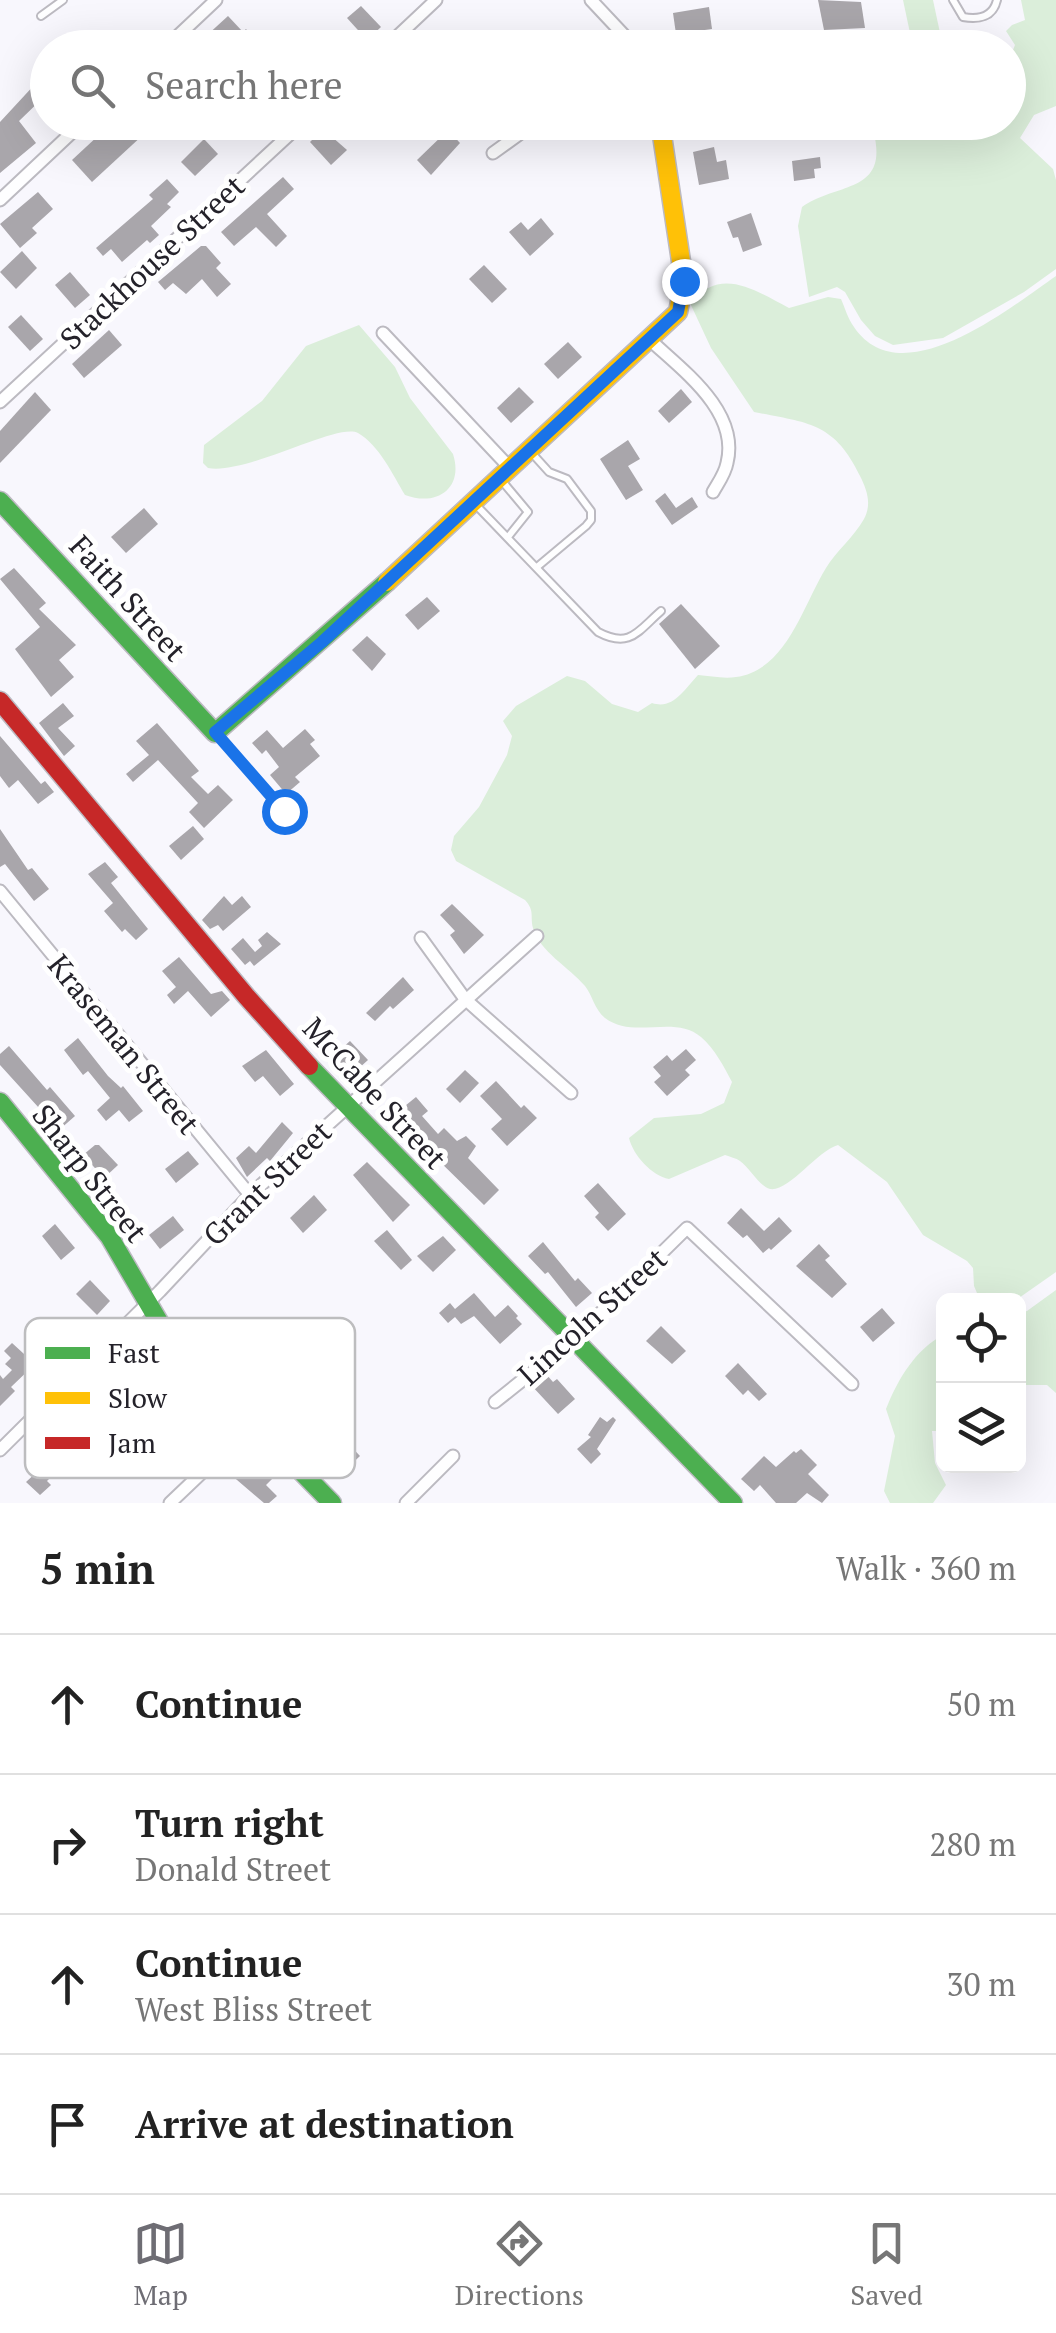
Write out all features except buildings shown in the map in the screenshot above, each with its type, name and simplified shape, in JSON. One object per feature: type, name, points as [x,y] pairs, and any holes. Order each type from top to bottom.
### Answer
[{"type":"street","points":[[184,30],[216,0]]},
{"type":"street","points":[[404,30],[436,0]]},
{"type":"street","points":[[591,0],[615,30]]},
{"type":"street","points":[[0,200],[65,140]]},
{"type":"street","name":"Stackhouse Street","points":[[0,402],[284,140]]},
{"type":"street","points":[[492,153],[510,140]]},
{"type":"street","points":[[215,732],[322,642],[678,312],[684,281],[663,140]]},
{"type":"street","points":[[384,332],[506,474]]},
{"type":"street","points":[[649,339],[705,394],[722,420],[728,440],[728,462],[713,492]]},
{"type":"street","name":"Faith Street","points":[[0,501],[215,732]]},
{"type":"street","name":"McCabe Street","points":[[0,701],[246,996],[346,1107],[733,1503]]},
{"type":"street","name":"Kraseman Street","points":[[0,891],[250,1195]]},
{"type":"street","name":"Grant Street","points":[[133,1318],[250,1195],[537,936]]},
{"type":"street","points":[[421,938],[465,999],[571,1093]]},
{"type":"street","name":"Sharp Street","points":[[0,1102],[109,1236],[157,1318]]},
{"type":"street","name":"Lincoln Street","points":[[495,1402],[574,1339],[687,1228],[852,1384]]},
{"type":"street","name":"Grant Street","points":[[4,1445],[25,1424]]},
{"type":"street","points":[[406,1503],[453,1456]]},
{"type":"street","points":[[170,1503],[196,1478]]},
{"type":"street","name":"Sharp Street","points":[[308,1478],[332,1503]]},
{"type":"lane","points":[[41,16],[63,0]]},
{"type":"lane","points":[[953,0],[963,17],[975,20],[986,16],[998,0]]},
{"type":"lane","points":[[530,451],[549,472],[567,479],[590,511],[591,520],[537,568]]},
{"type":"lane","points":[[506,474],[528,512],[508,537]]},
{"type":"lane","points":[[474,503],[598,632],[628,640],[661,611]]},
{"type":"lane","points":[[215,732],[284,811]]},
{"type":"green space","points":[[903,0],[933,0],[939,30],[909,30]]},
{"type":"green space","points":[[1021,0],[1056,0],[1056,106],[1034,115],[1026,128],[1026,30],[1007,30],[1025,20]]},
{"type":"green space","points":[[875,140],[1022,140],[1053,169],[1056,180],[1056,269],[943,338],[893,345],[875,336],[845,292],[837,287],[809,297],[798,226],[802,207],[869,174],[875,163]]},
{"type":"green space","points":[[1056,276],[1056,1272],[1026,1293],[977,1293],[973,1268],[967,1261],[923,1235],[887,1182],[838,1145],[786,1184],[770,1189],[740,1161],[725,1155],[669,1179],[644,1164],[629,1138],[654,1118],[701,1114],[724,1103],[732,1082],[719,1058],[690,1030],[628,1027],[605,1018],[585,986],[536,936],[525,900],[456,861],[451,850],[454,836],[479,807],[507,755],[512,736],[503,721],[516,706],[567,676],[585,681],[612,704],[638,712],[652,703],[672,701],[698,675],[731,678],[754,672],[792,634],[826,568],[864,519],[868,508],[866,492],[840,445],[818,428],[754,412],[711,348],[690,303],[702,292],[726,284],[750,289],[789,308],[828,297],[841,299],[854,327],[874,346],[899,353],[927,350],[956,339]]},
{"type":"green space","points":[[359,325],[395,367],[410,398],[453,454],[455,476],[445,492],[428,498],[405,495],[373,445],[358,433],[331,435],[225,468],[208,468],[203,463],[204,445],[262,401],[306,346]]},
{"type":"green space","points":[[1056,1290],[1056,1393],[1047,1385],[1026,1385],[1027,1311]]},
{"type":"green space","points":[[936,1339],[936,1431],[932,1431],[936,1473],[940,1473],[946,1485],[933,1503],[890,1503],[884,1491],[895,1436],[886,1409],[908,1366]]},
{"type":"traffic: fast","points":[[0,501],[215,733],[387,582]]},
{"type":"traffic: fast","points":[[309,1066],[733,1503]]},
{"type":"traffic: fast","points":[[0,1102],[109,1236],[157,1318]]},
{"type":"traffic: fast","points":[[308,1478],[332,1503]]},
{"type":"traffic: slow","points":[[387,582],[678,312],[684,281],[663,140]]},
{"type":"traffic: jam","points":[[0,701],[309,1066]]},
{"type":"route","points":[[284,811],[215,732],[322,642],[678,312],[684,281]]}]
